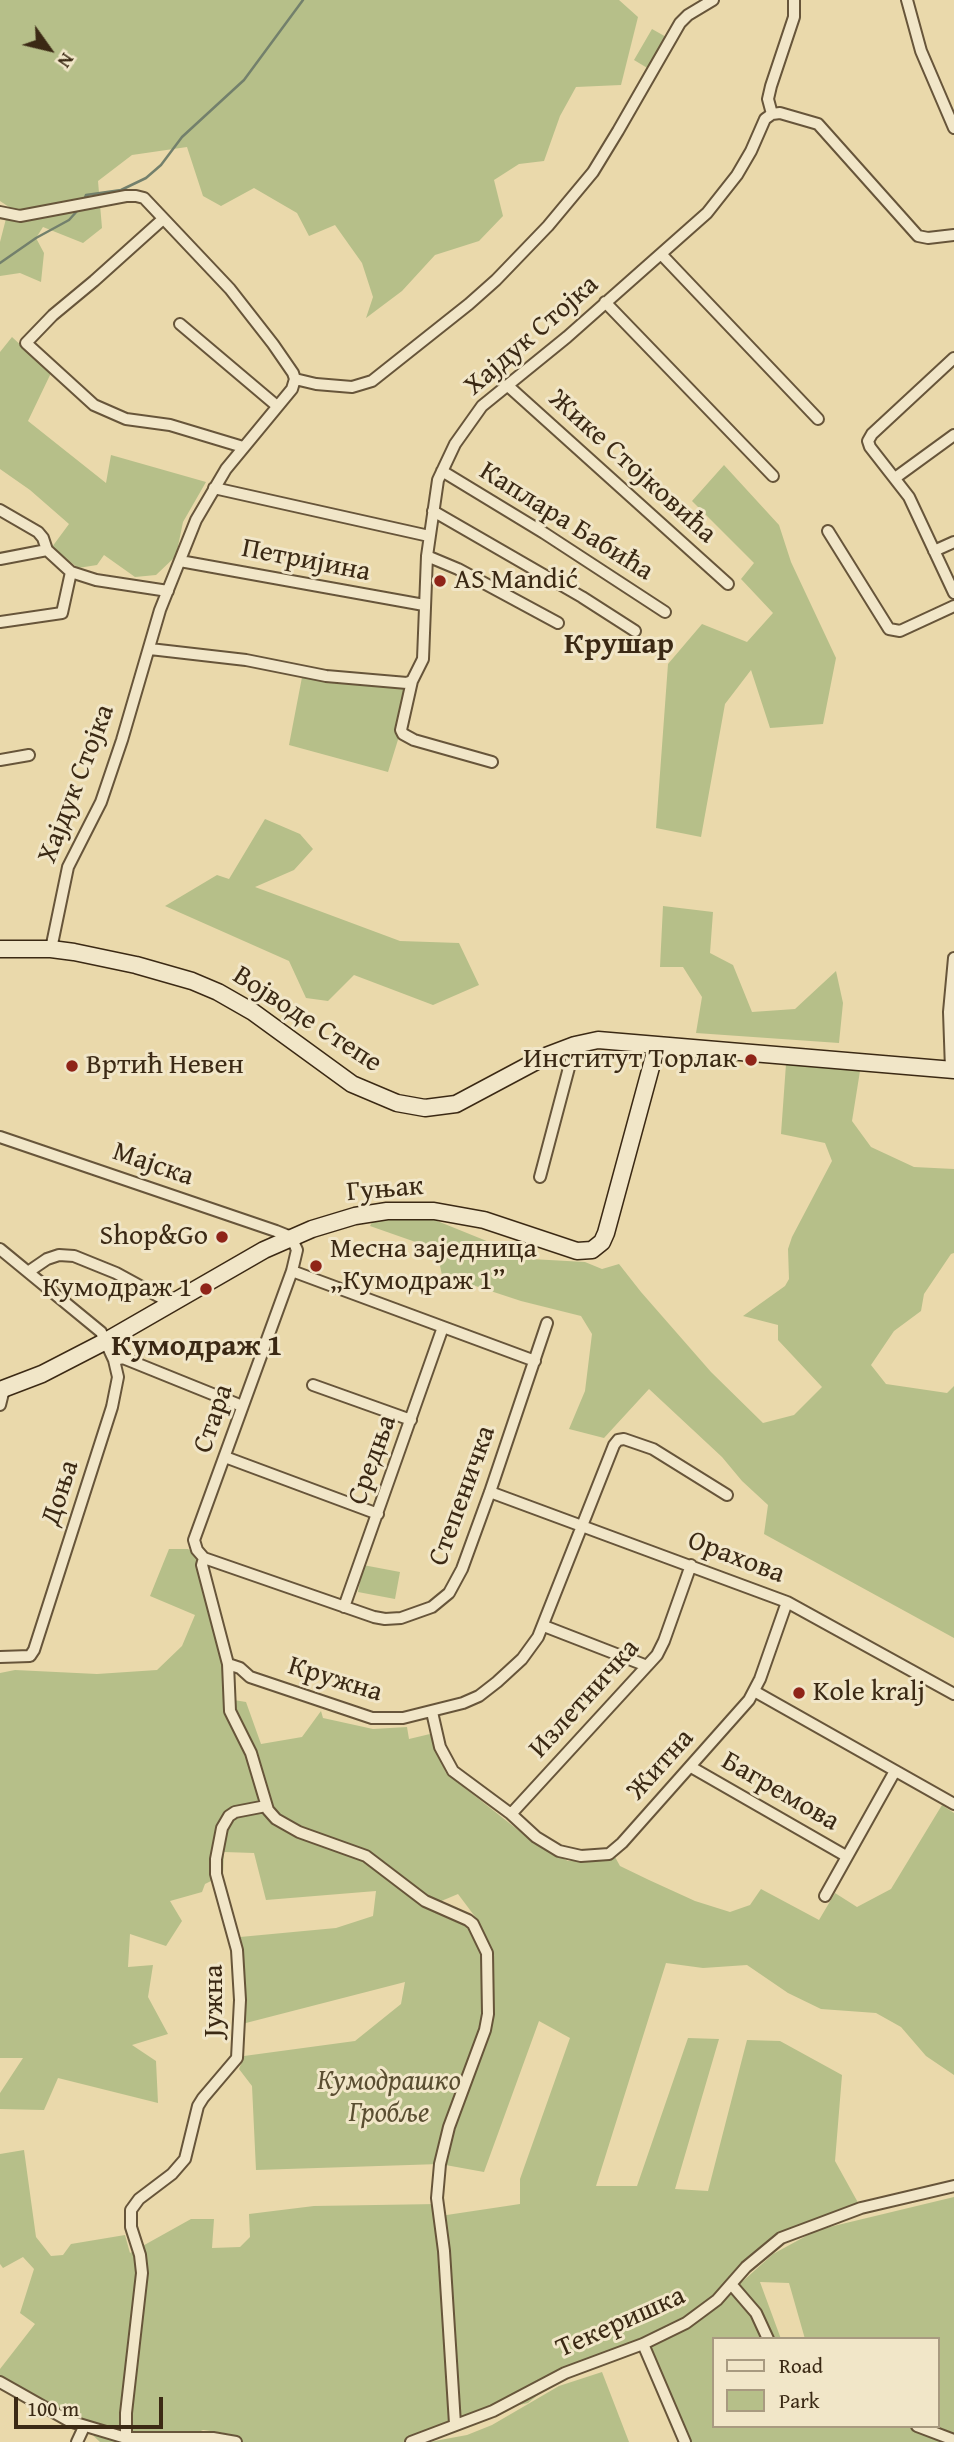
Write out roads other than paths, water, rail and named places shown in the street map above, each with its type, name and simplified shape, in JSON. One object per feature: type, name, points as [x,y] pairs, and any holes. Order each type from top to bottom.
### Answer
[{"type":"street","points":[[0,212],[20,216],[109,199],[140,196],[149,202],[230,289],[289,366],[295,379],[352,387],[372,381],[496,280],[548,226],[593,172],[680,23],[713,0]]},
{"type":"street","name":"Хајдук Стојка","points":[[492,762],[414,740],[401,730],[412,681],[423,659],[429,536],[442,471],[467,425],[491,397],[567,337],[662,254],[721,197],[751,151],[765,119],[772,114],[768,99],[794,18],[794,0]]},
{"type":"street","points":[[907,0],[921,51],[954,128]]},
{"type":"street","points":[[772,114],[780,113],[818,124],[918,236],[928,239],[954,235]]},
{"type":"street","points":[[163,219],[74,300],[53,315],[26,343],[94,405],[126,419],[170,425],[243,447]]},
{"type":"street","points":[[662,254],[818,419]]},
{"type":"street","points":[[605,303],[773,476]]},
{"type":"street","points":[[180,324],[277,406]]},
{"type":"street","points":[[954,358],[869,438],[870,447],[915,508],[954,593]]},
{"type":"street","name":"Хајдук Стојка","points":[[51,949],[64,878],[70,860],[101,802],[167,591],[196,520],[214,488],[243,447],[292,389],[295,379]]},
{"type":"street","name":"Жике Стојковића","points":[[507,384],[728,584]]},
{"type":"street","points":[[895,478],[954,435]]},
{"type":"street","name":"Каплара Бабића","points":[[442,471],[503,507],[665,612]]},
{"type":"street","points":[[214,488],[429,536]]},
{"type":"street","points":[[0,510],[38,532],[47,550],[71,572],[96,580],[167,591]]},
{"type":"street","points":[[433,511],[582,597],[635,631]]},
{"type":"street","points":[[828,531],[889,629],[900,631],[954,606]]},
{"type":"street","points":[[934,551],[954,542]]},
{"type":"street","points":[[0,559],[47,550]]},
{"type":"street","points":[[427,556],[458,569],[558,623]]},
{"type":"street","name":"Петријина","points":[[180,561],[424,605]]},
{"type":"street","points":[[0,622],[62,612],[71,572]]},
{"type":"street","points":[[150,649],[246,660],[326,677],[407,683],[412,681]]},
{"type":"street","points":[[0,760],[29,755]]},
{"type":"street","name":"Војводе Степе","points":[[0,949],[51,949],[136,965],[211,989],[253,1012],[352,1084],[371,1094],[408,1105],[434,1108],[456,1104],[532,1063],[575,1045],[598,1040],[953,1069]]},
{"type":"street","points":[[953,1069],[949,1012],[954,958]]},
{"type":"street","points":[[540,1177],[575,1045]]},
{"type":"street","name":"Гуњак","points":[[1,1395],[106,1341],[264,1250],[291,1237],[355,1216],[387,1211],[434,1211],[484,1220],[577,1251],[593,1250],[602,1242],[606,1233],[657,1045]]},
{"type":"street","name":"Мајска","points":[[0,1137],[291,1237]]},
{"type":"street","name":"Стара","points":[[204,1558],[195,1546],[195,1537],[292,1271],[297,1250],[291,1237]]},
{"type":"street","points":[[0,1250],[98,1330],[106,1341]]},
{"type":"street","points":[[28,1272],[47,1259],[59,1255],[74,1256],[117,1273],[171,1303]]},
{"type":"street","points":[[292,1271],[535,1361]]},
{"type":"street","name":"Степеничка","points":[[204,1558],[374,1617],[393,1619],[423,1612],[442,1600],[454,1586],[462,1569],[547,1322]]},
{"type":"street","name":"Средња","points":[[344,1607],[443,1327]]},
{"type":"street","name":"Доња","points":[[0,1657],[30,1656],[34,1650],[116,1395],[118,1377],[106,1341]]},
{"type":"street","points":[[114,1360],[123,1358],[242,1406]]},
{"type":"street","points":[[313,1385],[411,1420]]},
{"type":"street","name":"Кружна","points":[[228,1664],[240,1668],[250,1677],[372,1718],[401,1719],[470,1700],[489,1689],[522,1660],[544,1626],[614,1444],[621,1439],[653,1450],[727,1495]]},
{"type":"street","points":[[225,1457],[378,1514]]},
{"type":"street","name":"Орахова","points":[[490,1492],[787,1602],[954,1694]]},
{"type":"street","points":[[204,1558],[202,1565],[228,1664],[230,1711],[251,1753],[266,1806],[271,1814],[299,1832],[366,1856],[425,1901],[473,1924],[487,1953],[488,2014],[485,2030],[449,2127],[440,2164],[437,2198],[456,2424]]},
{"type":"street","name":"Излетничка","points":[[512,1814],[657,1655],[691,1566]]},
{"type":"street","name":"Житна","points":[[432,1712],[440,1747],[453,1771],[512,1814],[530,1832],[559,1851],[582,1856],[608,1854],[622,1843],[691,1767],[754,1691],[787,1602]]},
{"type":"street","points":[[544,1626],[647,1666]]},
{"type":"street","points":[[754,1691],[954,1804]]},
{"type":"street","name":"Багремова","points":[[691,1767],[846,1856]]},
{"type":"street","points":[[825,1896],[895,1770]]},
{"type":"street","name":"Јужна","points":[[126,2438],[126,2413],[142,2273],[140,2255],[131,2227],[131,2210],[139,2199],[172,2174],[186,2159],[198,2106],[210,2087],[237,2058],[240,2000],[237,1950],[216,1874],[218,1846],[222,1828],[229,1816],[234,1812],[266,1806]]},
{"type":"street","name":"Текеришка","points":[[411,2442],[493,2411],[565,2373],[643,2344],[685,2323],[704,2311],[761,2253],[781,2238],[861,2208],[954,2186]]},
{"type":"street","points":[[731,2284],[756,2313],[767,2337]]},
{"type":"street","points":[[643,2344],[684,2442]]},
{"type":"street","points":[[0,2382],[69,2421],[126,2438],[213,2438],[236,2442]]},
{"type":"street","points":[[78,2442],[84,2427]]},
{"type":"street","points":[[922,2428],[954,2440]]},
{"type":"waterway","points":[[84,200],[86,195],[121,190],[146,178],[161,165],[182,137],[244,80],[303,0]]},
{"type":"waterway","points":[[0,263],[36,238],[69,220],[78,210]]},
{"type":"place","name":"AS Mandić","points":[[440,581]]},
{"type":"place","name":"Институт Торлак","points":[[751,1060]]},
{"type":"place","name":"Вртић Невен","points":[[72,1066]]},
{"type":"place","name":"Shop&Go","points":[[222,1237]]},
{"type":"place","name":"Месна заједница „Кумодраж 1”","points":[[316,1266]]},
{"type":"place","name":"Кумодраж 1","points":[[206,1289]]},
{"type":"place","name":"Kole kralj","points":[[799,1693]]},
{"type":"district","name":"Крушар","points":[[619,645]]},
{"type":"district","name":"Кумодраж 1","points":[[197,1347]]},
{"type":"park label","name":"Кумодрашко Гробље","points":[[389,2098]]}]
